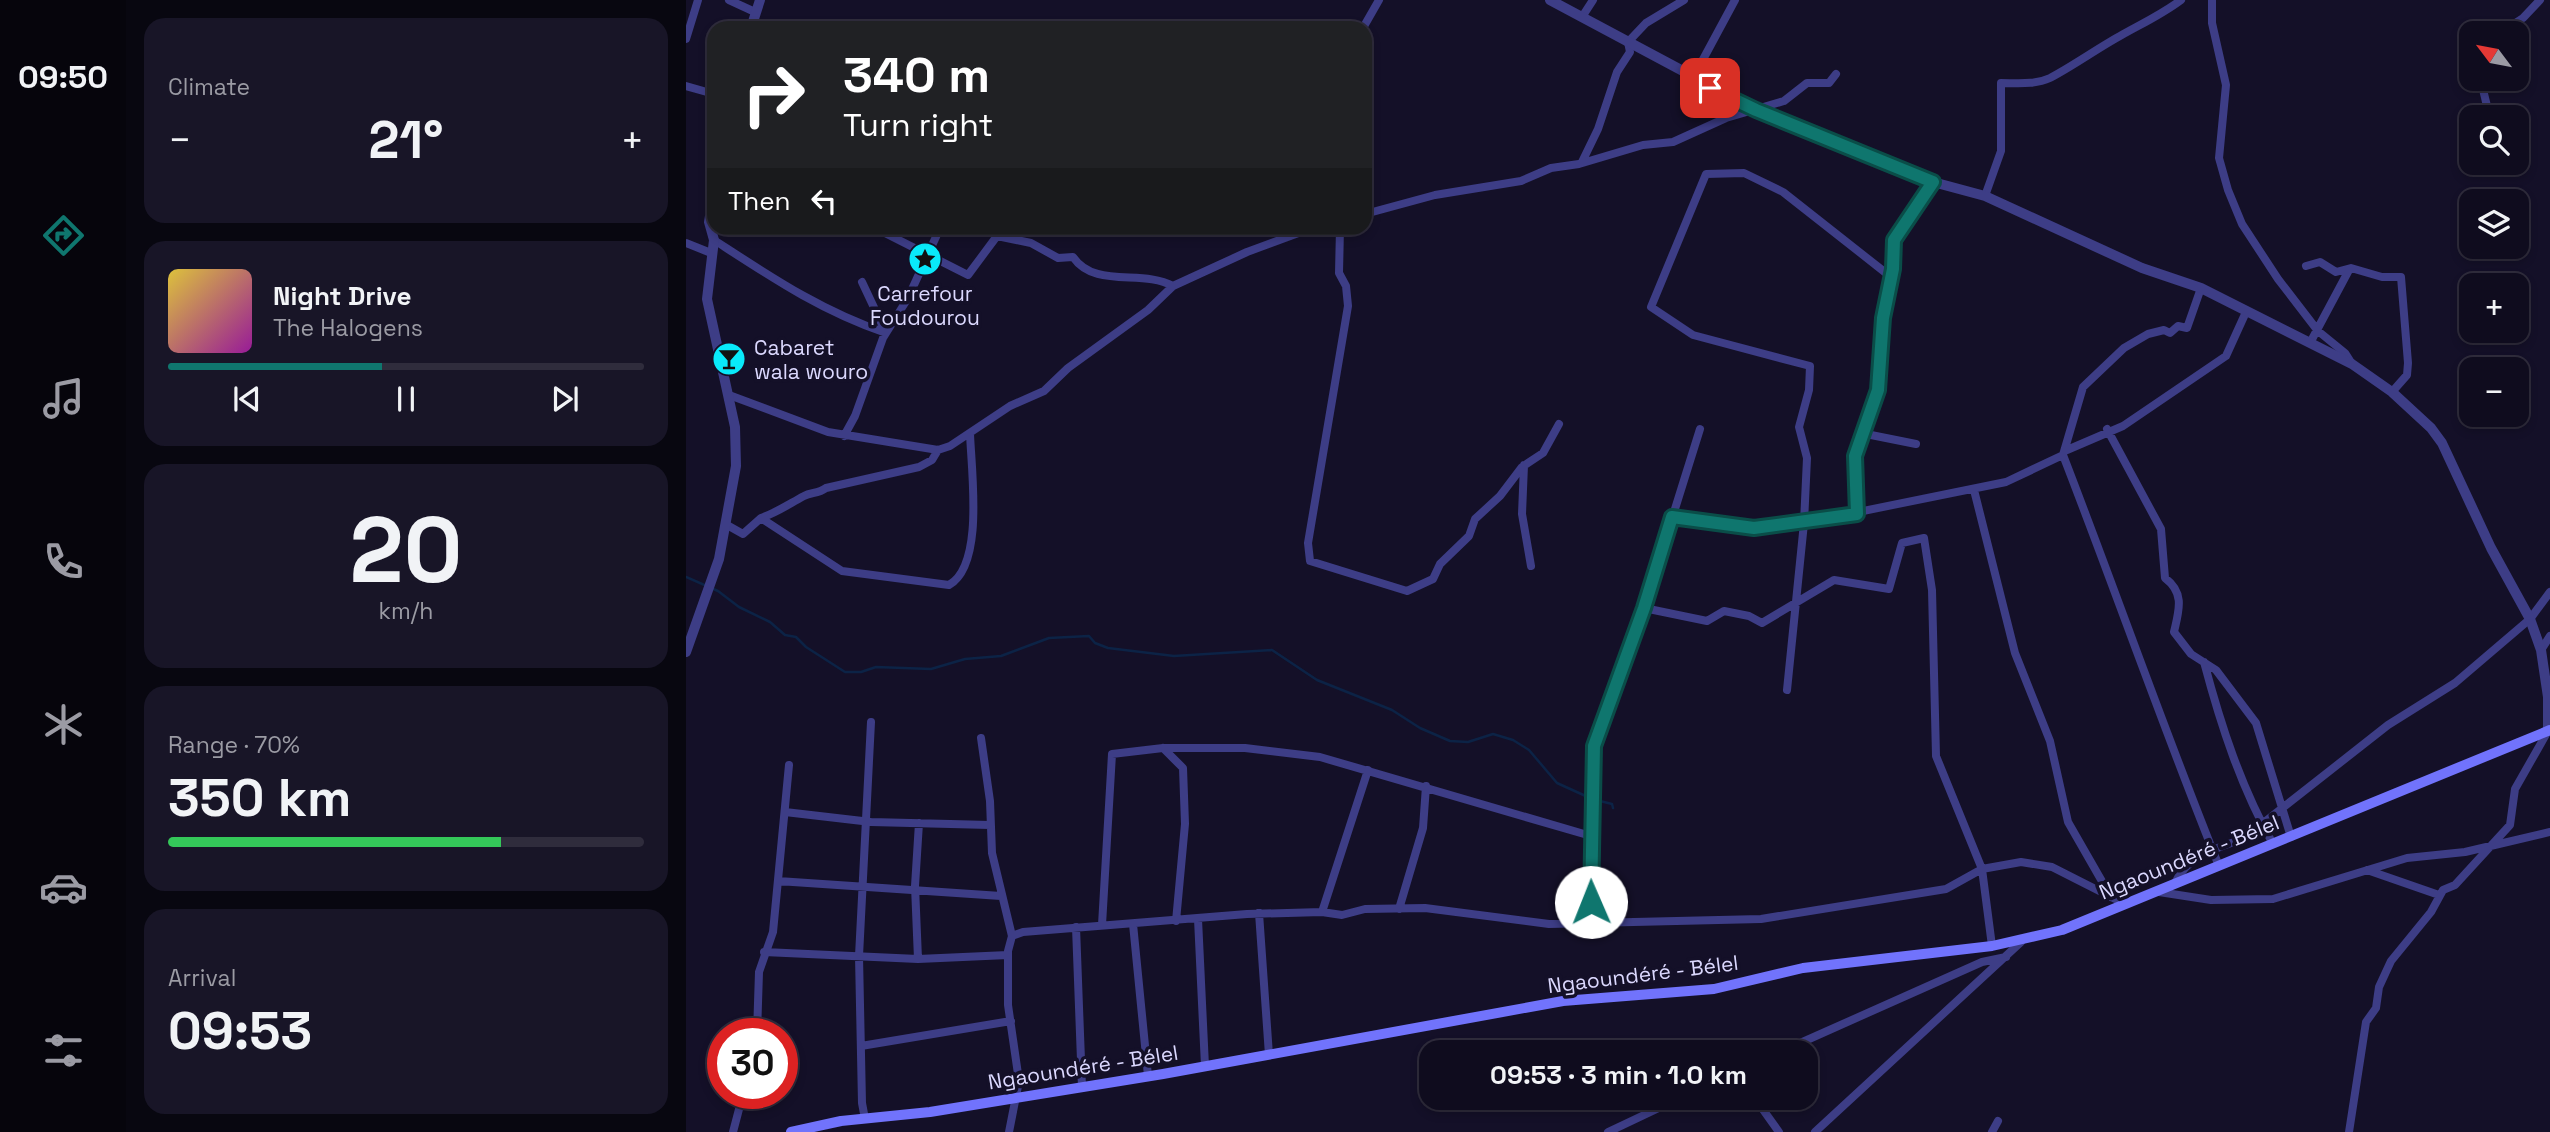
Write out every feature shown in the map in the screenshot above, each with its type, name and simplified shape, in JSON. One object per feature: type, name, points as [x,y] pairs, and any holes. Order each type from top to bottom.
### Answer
[{"type":"main road","name":"Ngaoundéré - Bélel","points":[[792,1132],[1148,1076],[1563,1001],[1714,989],[1803,968],[2021,942],[2062,930],[2123,903],[2159,892],[2175,883],[2549,731]]},
{"type":"street","points":[[686,39],[698,0]]},
{"type":"street","points":[[729,0],[755,12]]},
{"type":"street","points":[[753,21],[760,0]]},
{"type":"street","points":[[1367,21],[1379,0]]},
{"type":"street","points":[[1550,0],[1756,110],[1933,182],[1985,196],[2142,268],[2201,288],[2352,364],[2392,392],[2442,443],[2491,548],[2530,619],[2542,650],[2549,731],[2515,789],[2510,808],[2510,825],[2455,885],[2443,890],[2431,912],[2391,961],[2379,987],[2376,1008],[2366,1022],[2348,1132]]},
{"type":"street","points":[[1582,17],[1594,0]]},
{"type":"street","points":[[1628,43],[1646,23],[1684,0]]},
{"type":"street","points":[[1693,78],[1735,0]]},
{"type":"street","points":[[1985,196],[2001,151],[2001,83],[2032,83],[2050,78],[2066,65],[2093,54],[2116,37],[2163,14],[2181,0]]},
{"type":"street","points":[[2212,0],[2212,23],[2225,85],[2219,158],[2228,190],[2242,224],[2260,254],[2318,331],[2345,353],[2352,364]]},
{"type":"street","points":[[2518,21],[2540,0]]},
{"type":"street","points":[[1579,164],[1587,156],[1617,72],[1630,52],[1628,43]]},
{"type":"street","points":[[1372,212],[1435,195],[1521,181],[1551,168],[1579,164],[1643,145],[1673,142],[1727,118],[1784,102],[1807,83],[1829,83],[1836,74]]},
{"type":"street","points":[[686,86],[707,92]]},
{"type":"street","points":[[1787,690],[1804,523],[1807,458],[1799,427],[1809,390],[1810,366],[1693,335],[1651,307],[1706,174],[1744,173],[1783,192],[1891,277]]},
{"type":"street","points":[[1857,514],[1855,456],[1878,390],[1883,318],[1891,277],[1894,240],[1933,182]]},
{"type":"street","points":[[686,652],[727,525],[736,466],[735,427],[707,299],[712,235]]},
{"type":"street","points":[[890,235],[968,275],[993,239],[1000,236],[1031,243],[1058,258],[1073,257],[1088,272],[1149,278],[1173,286]]},
{"type":"street","points":[[844,436],[886,333],[908,298],[937,235]]},
{"type":"street","points":[[727,525],[743,534],[761,517],[786,509],[807,494],[818,494],[825,488],[919,467],[933,460],[938,450],[970,433],[1010,406],[1044,391],[1068,368],[1148,310],[1173,286],[1247,252],[1293,235]]},
{"type":"street","points":[[1340,235],[1339,273],[1346,286],[1348,306],[1308,543],[1310,561],[1407,591],[1417,589],[1433,579],[1440,564],[1469,536],[1475,519],[1500,496],[1524,465],[1543,453],[1559,424]]},
{"type":"street","points":[[713,240],[804,298],[846,320],[886,333]]},
{"type":"street","points":[[686,243],[711,253]]},
{"type":"street","points":[[2306,265],[2320,262],[2336,272],[2349,270],[2402,277],[2408,363],[2407,374],[2392,392]]},
{"type":"street","points":[[2310,343],[2349,270]]},
{"type":"street","points":[[862,282],[886,333]]},
{"type":"street","points":[[2201,288],[2187,328],[2178,326],[2170,333],[2164,330],[2148,334],[2116,354],[2083,387],[2065,452],[2182,775],[2219,866]]},
{"type":"street","points":[[1672,517],[1754,528],[1804,523],[2006,482],[2108,430],[2123,426],[2226,356],[2246,312]]},
{"type":"street","points":[[729,395],[844,436],[888,439],[938,450]]},
{"type":"street","points":[[1591,923],[1594,746],[1644,608],[1700,429]]},
{"type":"street","points":[[2108,430],[2161,529],[2165,578],[2174,585],[2181,602],[2174,632],[2191,654],[2216,670],[2256,723],[2291,837]]},
{"type":"street","points":[[761,517],[842,571],[950,586],[960,577],[972,547],[970,433]]},
{"type":"street","points":[[1861,433],[1916,444]]},
{"type":"street","points":[[1524,465],[1522,514],[1531,566]]},
{"type":"street","points":[[1974,490],[2015,653],[2050,741],[2068,822],[2111,897]]},
{"type":"street","points":[[1644,608],[1707,621],[1724,611],[1749,616],[1762,623],[1834,580],[1889,589],[1902,543],[1924,538],[1931,590],[1936,756],[1982,869],[1992,946]]},
{"type":"street","points":[[2175,883],[2182,868],[2213,850],[2243,839],[2388,725],[2455,682],[2530,619],[2550,592]]},
{"type":"street","points":[[2542,650],[2550,636]]},
{"type":"street","points":[[2204,662],[2221,725],[2273,844]]},
{"type":"street","points":[[865,1119],[859,955],[871,722]]},
{"type":"street","points":[[981,738],[992,853],[1012,936],[1008,956],[1011,1021],[1019,1081],[1009,1132]]},
{"type":"street","points":[[1102,925],[1112,754],[1163,748],[1245,748],[1320,757],[1591,836]]},
{"type":"street","points":[[1163,748],[1183,768],[1185,824],[1176,921]]},
{"type":"street","points":[[758,1018],[759,972],[773,932],[789,765]]},
{"type":"street","points":[[1322,912],[1368,770]]},
{"type":"street","points":[[1399,909],[1423,828],[1426,786]]},
{"type":"street","points":[[785,812],[866,821],[990,825]]},
{"type":"street","points":[[918,959],[915,890],[919,823]]},
{"type":"street","points":[[2159,892],[2211,900],[2273,899],[2407,858],[2465,852],[2550,832]]},
{"type":"street","points":[[1012,936],[1024,932],[1076,927],[1259,913],[1322,912],[1342,915],[1365,909],[1490,914],[1549,924],[1761,919],[1844,908],[1946,889],[1982,869],[2021,862],[2052,867],[2123,903]]},
{"type":"street","points":[[2367,870],[2439,895]]},
{"type":"street","points":[[778,881],[1001,896]]},
{"type":"street","points":[[1259,913],[1269,1055]]},
{"type":"street","points":[[1198,919],[1205,1066]]},
{"type":"street","points":[[1133,924],[1148,1076]]},
{"type":"street","points":[[1076,927],[1082,1087]]},
{"type":"street","points":[[1815,1132],[2021,942]]},
{"type":"street","points":[[764,952],[918,959],[1008,956]]},
{"type":"street","points":[[1807,1040],[1982,962],[2007,956]]},
{"type":"street","points":[[861,1046],[1011,1021]]},
{"type":"street","points":[[733,1132],[739,1109]]},
{"type":"street","points":[[1608,1132],[1655,1110]]},
{"type":"street","points":[[1763,1110],[1779,1132]]},
{"type":"street","points":[[1992,1132],[1998,1121]]},
{"type":"waterway","points":[[686,577],[718,591],[739,607],[770,622],[785,635],[796,637],[806,647],[845,672],[861,672],[876,667],[931,669],[965,659],[1001,656],[1049,638],[1089,636],[1095,643],[1108,648],[1174,656],[1272,650],[1317,680],[1392,710],[1420,728],[1450,741],[1468,742],[1493,734],[1513,740],[1529,750],[1557,783],[1590,798]]},
{"type":"waterway","points":[[1596,800],[1612,804],[1613,808]]},
{"type":"place","name":"Carrefour Foudourou","points":[[925,259]]},
{"type":"place","name":"Cabaret wala wouro","points":[[729,359]]},
{"type":"route","points":[[1591,902],[1594,746],[1644,608],[1672,517],[1754,528],[1857,514],[1855,456],[1878,390],[1883,318],[1893,269],[1894,240],[1933,182],[1756,110],[1710,88]]}]
